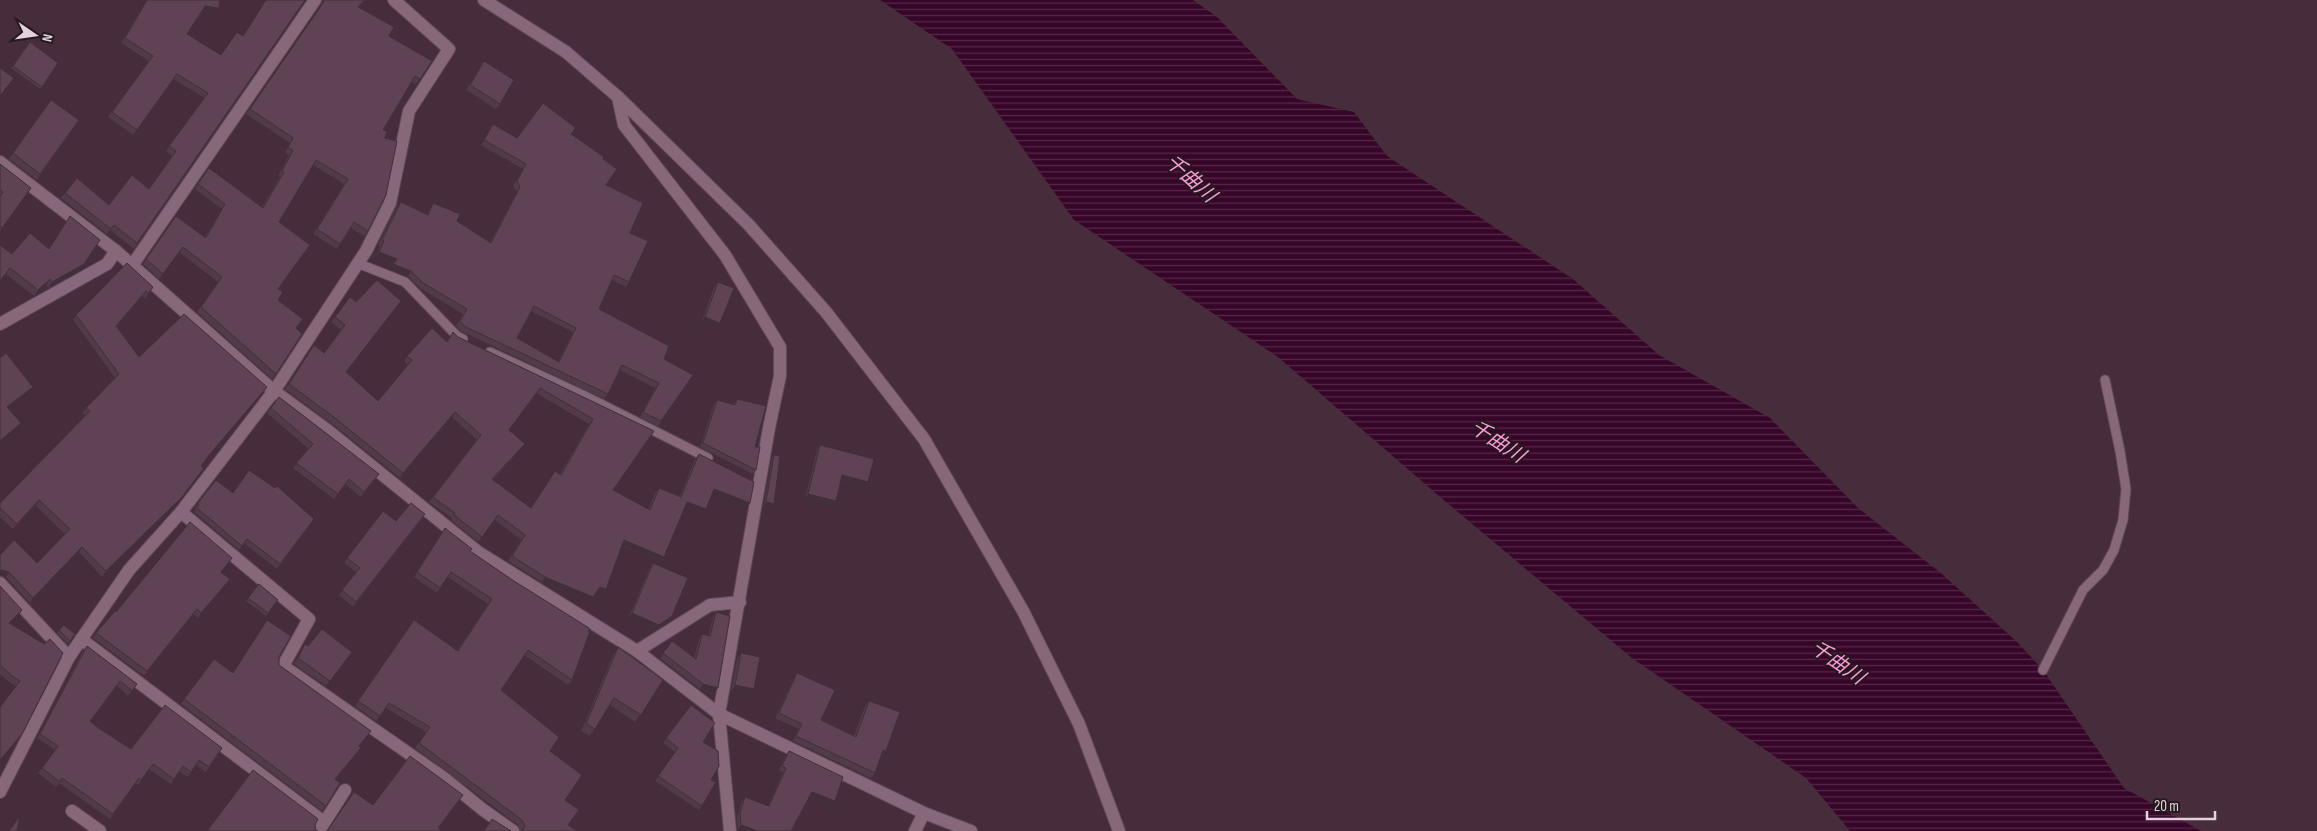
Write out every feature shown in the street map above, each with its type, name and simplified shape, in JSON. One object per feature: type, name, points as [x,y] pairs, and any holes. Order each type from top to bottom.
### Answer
[{"type":"street","points":[[132,264],[315,0]]},
{"type":"street","points":[[0,792],[69,656],[129,570],[181,512],[274,391],[357,263],[390,203],[409,111],[449,49],[394,0]]},
{"type":"street","points":[[484,0],[566,52],[618,96],[750,225],[826,312],[924,439],[1023,611],[1079,724],[1119,831]]},
{"type":"street","points":[[618,96],[624,125],[725,255],[780,347],[780,376],[755,482],[740,602],[719,714],[730,831]]},
{"type":"street","points":[[0,162],[132,264],[274,391],[326,429],[478,552],[637,651],[719,714],[924,813],[971,831]]},
{"type":"street","points":[[0,324],[107,264],[116,251]]},
{"type":"street","points":[[181,512],[309,619],[283,666],[444,778],[482,810],[513,831]]},
{"type":"street","points":[[0,583],[69,656]]},
{"type":"street","points":[[637,651],[710,605],[740,602]]},
{"type":"street","points":[[81,639],[322,826],[345,790]]},
{"type":"street","points":[[72,811],[100,831]]},
{"type":"street","points":[[915,831],[924,813]]},
{"type":"lane","points":[[357,263],[405,282],[457,336],[584,395],[715,462]]},
{"type":"lane","points":[[2043,670],[2083,590],[2103,570],[2123,520],[2126,489],[2105,380]]},
{"type":"water","name":"千曲川","points":[[880,0],[1193,0],[1217,17],[1297,99],[1354,112],[1387,156],[1573,279],[1659,355],[1770,418],[1858,508],[1942,574],[2016,641],[2043,670],[2124,788],[2201,831],[1850,831],[1806,778],[1632,658],[1446,502],[1278,357],[1074,220],[952,49]]},
{"type":"building","points":[[147,0],[220,0],[219,8],[205,6],[187,34],[221,55],[237,32],[243,36],[266,0],[305,0],[137,243],[114,225],[111,229],[65,193],[77,178],[109,205],[132,175],[149,189],[176,151],[169,146],[208,93],[177,74],[137,130],[112,112],[153,56],[125,38]]},
{"type":"building","points":[[325,0],[364,0],[358,7],[394,27],[389,36],[432,61],[420,79],[415,76],[383,130],[387,131],[385,138],[397,141],[386,195],[368,231],[354,222],[340,244],[317,229],[348,179],[316,160],[279,222],[310,245],[278,289],[283,292],[278,300],[303,319],[296,328],[302,334],[276,374],[201,307],[222,277],[183,247],[163,274],[146,259],[176,216],[206,238],[225,204],[198,184],[209,168],[263,208],[284,172],[282,171],[293,150],[288,148],[293,138],[250,109]]},
{"type":"building","points":[[30,42],[58,63],[42,87],[13,66]]},
{"type":"building","points":[[484,61],[514,80],[500,104],[470,85]]},
{"type":"building","points":[[0,68],[14,78],[0,96]]},
{"type":"building","points":[[51,100],[79,120],[40,174],[13,153]]},
{"type":"building","points":[[543,103],[576,128],[571,134],[604,157],[603,159],[617,169],[606,185],[643,203],[630,233],[648,241],[629,282],[614,275],[599,309],[669,346],[664,359],[693,375],[661,421],[643,412],[659,383],[622,365],[608,394],[464,326],[460,321],[467,309],[423,283],[411,271],[393,264],[397,259],[379,252],[384,241],[382,240],[401,202],[428,215],[433,203],[460,214],[457,221],[491,243],[520,187],[517,181],[526,164],[484,140],[493,124],[517,138]],"holes":[[[534,306],[576,328],[559,362],[517,338]]]},
{"type":"building","points":[[0,164],[31,188],[2,228],[0,226],[0,196],[3,192],[0,190]]},
{"type":"building","points":[[70,216],[100,240],[84,264],[52,282],[50,279],[38,290],[10,268],[0,281],[0,245],[12,254],[30,233],[49,249]]},
{"type":"building","points":[[127,263],[153,287],[148,294],[146,291],[116,326],[139,357],[184,314],[267,387],[210,454],[201,466],[204,468],[182,497],[106,571],[82,547],[33,598],[9,572],[0,571],[0,555],[14,540],[37,563],[70,529],[39,500],[17,524],[0,508],[0,503],[90,411],[86,408],[119,374],[76,315]]},
{"type":"building","points":[[377,280],[401,301],[346,372],[378,401],[412,360],[407,356],[432,328],[447,342],[453,332],[458,337],[654,431],[613,490],[650,510],[659,488],[681,497],[699,454],[754,482],[750,503],[714,489],[706,509],[687,502],[664,557],[624,540],[606,589],[600,587],[593,597],[545,577],[512,556],[525,535],[498,515],[482,537],[454,515],[455,513],[433,497],[481,435],[455,412],[403,473],[335,418],[289,384],[314,345],[324,353],[345,325],[335,317],[350,297],[356,302]],"holes":[[[540,388],[593,419],[561,475],[555,471],[531,508],[492,479],[525,444],[509,430]]]},
{"type":"building","points":[[718,282],[734,288],[720,323],[705,317]]},
{"type":"building","points":[[6,353],[33,387],[7,407],[21,423],[0,441],[0,358]]},
{"type":"building","points":[[279,397],[379,474],[364,492],[349,479],[338,494],[296,463],[313,444],[271,408]]},
{"type":"building","points":[[737,399],[766,406],[755,447],[760,447],[756,470],[703,443],[717,400],[735,405]]},
{"type":"building","points":[[820,445],[874,459],[868,482],[842,475],[836,501],[808,494]]},
{"type":"building","points":[[774,455],[780,456],[774,504],[766,502]]},
{"type":"building","points":[[249,470],[275,488],[277,486],[314,519],[280,564],[247,539],[242,546],[197,508],[198,503],[216,480],[233,493]]},
{"type":"building","points":[[411,503],[425,514],[356,602],[342,590],[360,568],[347,558],[383,511],[396,521]]},
{"type":"building","points":[[190,522],[232,558],[221,572],[230,579],[201,613],[197,609],[147,671],[96,633],[116,612]]},
{"type":"building","points":[[445,528],[472,549],[470,551],[589,628],[589,634],[572,680],[528,650],[501,690],[559,737],[550,751],[582,775],[565,800],[579,810],[568,825],[577,831],[522,831],[525,827],[522,820],[419,743],[430,727],[389,703],[380,716],[358,701],[414,620],[458,651],[492,599],[451,572],[440,588],[417,572]]},
{"type":"building","points":[[653,563],[688,578],[672,616],[659,625],[632,613]]},
{"type":"building","points":[[259,584],[278,600],[268,613],[248,598]]},
{"type":"building","points":[[0,586],[22,610],[9,623],[44,644],[50,639],[63,653],[22,734],[0,760],[0,707],[20,681],[0,665]]},
{"type":"building","points":[[716,612],[730,616],[718,688],[703,684],[663,653],[672,641],[696,659],[702,634],[710,636]]},
{"type":"building","points":[[267,620],[291,636],[279,657],[279,665],[371,731],[359,746],[361,748],[335,779],[340,783],[326,806],[184,699],[214,659],[233,673]]},
{"type":"building","points":[[64,625],[75,634],[70,641],[59,630]]},
{"type":"building","points":[[322,629],[352,652],[330,681],[298,658],[305,644],[308,646]]},
{"type":"building","points":[[87,646],[137,684],[132,691],[120,681],[90,721],[131,749],[165,705],[222,748],[209,767],[199,760],[191,772],[183,766],[174,779],[153,764],[141,780],[139,778],[113,814],[62,778],[60,782],[42,768],[58,746],[40,734]]},
{"type":"building","points":[[618,647],[663,680],[641,715],[614,698],[595,729],[586,724]]},
{"type":"building","points":[[741,653],[760,657],[754,689],[735,685]]},
{"type":"building","points":[[797,673],[835,690],[821,720],[856,737],[869,701],[900,712],[886,751],[883,750],[875,773],[796,736],[802,724],[779,713]]},
{"type":"building","points":[[691,705],[715,723],[703,742],[718,751],[719,766],[711,780],[716,782],[702,806],[658,776],[678,748],[666,738]]},
{"type":"building","points":[[789,751],[843,777],[835,801],[812,792],[791,831],[758,831],[741,825],[740,813],[745,797],[769,806],[786,768],[782,766]]},
{"type":"building","points":[[410,756],[463,795],[438,828],[440,831],[327,831],[354,792],[373,805]]},
{"type":"building","points":[[253,770],[318,819],[315,825],[318,831],[207,831]]},
{"type":"building","points":[[20,816],[17,831],[9,831]]},
{"type":"building","points":[[492,819],[511,831],[484,831]]}]
